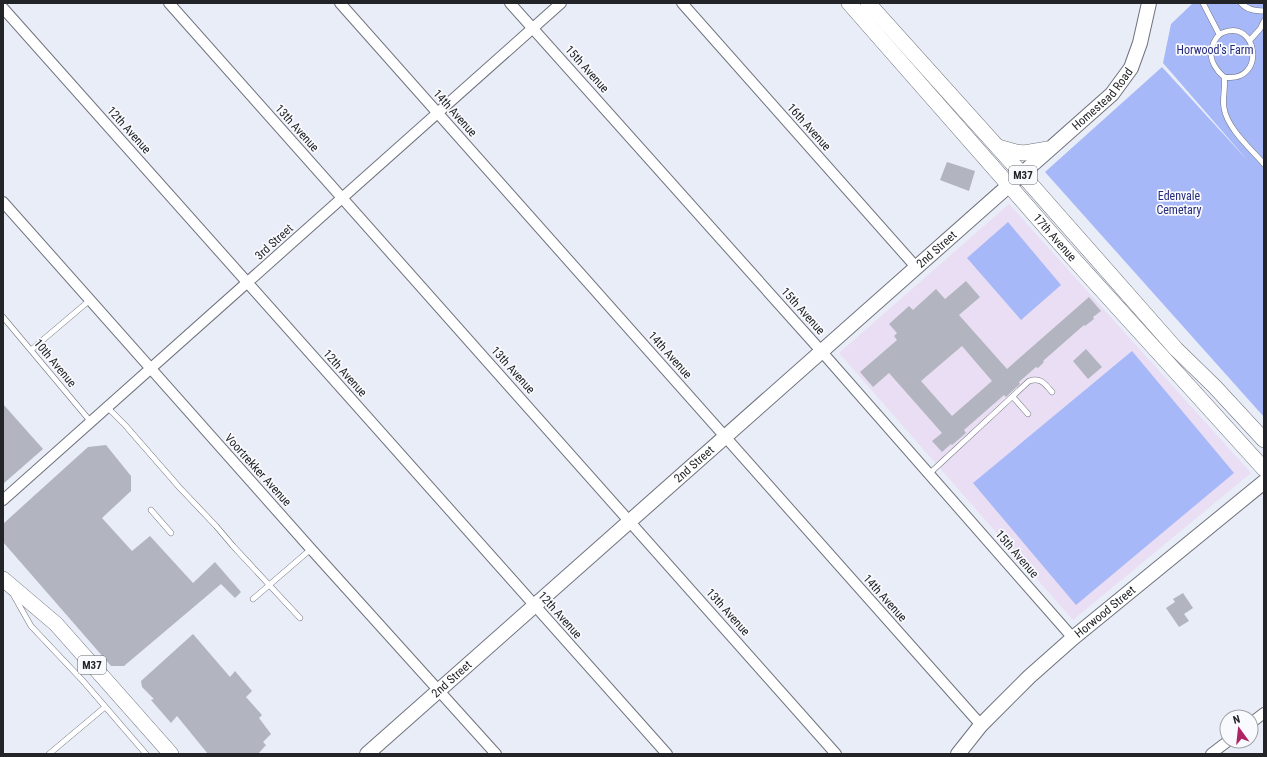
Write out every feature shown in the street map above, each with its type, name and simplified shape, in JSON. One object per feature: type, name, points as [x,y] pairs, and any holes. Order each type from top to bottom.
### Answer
[{"type":"main road","name":"17th Avenue","points":[[849,3],[1070,255],[1264,469]]},
{"type":"main road","name":"17th Avenue","points":[[868,3],[1021,173],[1176,349],[1215,387],[1264,440]]},
{"type":"main road","name":"Homestead Road","points":[[1021,173],[1112,94],[1131,68],[1140,43],[1149,3]]},
{"type":"main road","points":[[997,147],[1024,153],[1048,149]]},
{"type":"main road","name":"2nd Street","points":[[367,754],[535,606],[724,436],[822,352],[1021,173]]},
{"type":"main road","name":"Horwood Street","points":[[958,754],[981,725],[1029,677],[1074,638],[1264,482]]},
{"type":"main road","name":"M37","points":[[4,580],[56,624],[171,754]]},
{"type":"street","name":"13th Avenue","points":[[169,3],[836,754]]},
{"type":"street","name":"14th Avenue","points":[[340,3],[981,725]]},
{"type":"street","name":"15th Avenue","points":[[510,3],[822,352],[1074,638]]},
{"type":"street","name":"3rd Street","points":[[3,500],[561,3]]},
{"type":"street","name":"16th Avenue","points":[[682,3],[916,267]]},
{"type":"street","name":"12th Avenue","points":[[3,8],[667,754]]},
{"type":"street","name":"Voortrekker Avenue","points":[[3,202],[311,549],[496,754]]},
{"type":"street","points":[[1211,754],[1219,748]]},
{"type":"lane","points":[[1203,3],[1219,34]]},
{"type":"lane","points":[[1241,3],[1250,10],[1264,11]]},
{"type":"lane","points":[[1250,40],[1260,29],[1264,21]]},
{"type":"lane","points":[[1232,31],[1238,32],[1250,40],[1255,51],[1255,58],[1249,70],[1238,77],[1224,77],[1216,69],[1211,59],[1211,48],[1219,34],[1232,31]]},
{"type":"lane","points":[[1224,77],[1224,109],[1227,118],[1236,132],[1264,164]]},
{"type":"lane","points":[[31,350],[90,300]]},
{"type":"lane","name":"10th Avenue","points":[[3,317],[91,422]]},
{"type":"lane","points":[[929,474],[1013,397],[1024,385],[1035,379],[1042,381],[1052,392]]},
{"type":"lane","points":[[1013,397],[1028,414]]},
{"type":"lane","points":[[107,407],[125,425],[268,585],[300,618]]},
{"type":"lane","points":[[151,510],[172,533]]},
{"type":"lane","points":[[253,599],[311,549]]},
{"type":"lane","points":[[4,580],[31,626],[83,681],[146,754]]},
{"type":"lane","points":[[49,754],[105,706]]},
{"type":"shaded area","points":[[1009,204],[1251,473],[1073,620],[839,353]]},
{"type":"green space","name":"Edenvale Cemetary","points":[[1193,3],[1264,3],[1264,417],[1045,172],[1162,67],[1249,162],[1163,63],[1171,24]]},
{"type":"green space","points":[[1008,222],[1061,285],[1021,320],[967,258]]},
{"type":"green space","points":[[1132,351],[1234,473],[1076,605],[973,483]]},
{"type":"building","points":[[947,162],[975,171],[969,191],[940,180]]},
{"type":"building","points":[[966,281],[980,297],[959,315],[1007,369],[1089,297],[1101,311],[1093,317],[1094,319],[1085,326],[1084,325],[1043,361],[1044,362],[1038,368],[1036,367],[1019,382],[1020,384],[1006,397],[1004,395],[964,430],[966,433],[942,452],[932,441],[942,433],[889,373],[873,387],[860,372],[897,340],[894,336],[897,333],[889,324],[909,306],[913,310],[936,289],[945,299]],"holes":[[[962,346],[992,381],[952,416],[921,381]]]},
{"type":"building","points":[[1086,349],[1102,367],[1088,379],[1073,361]]},
{"type":"building","points":[[3,404],[43,449],[3,484]]},
{"type":"building","points":[[106,445],[131,476],[131,491],[102,518],[132,551],[150,536],[193,583],[215,562],[241,592],[235,598],[221,584],[124,666],[111,666],[3,542],[4,523],[88,447]]},
{"type":"building","points":[[1183,593],[1193,608],[1184,614],[1189,621],[1179,627],[1166,608],[1175,602],[1173,599]]},
{"type":"building","points":[[193,634],[230,677],[235,671],[252,691],[246,697],[262,715],[259,718],[271,734],[263,742],[266,745],[258,754],[208,754],[177,716],[171,723],[151,700],[154,699],[142,687],[141,681]]},
{"type":"park label","name":"Horwood's Farm","points":[[1215,50]]}]
